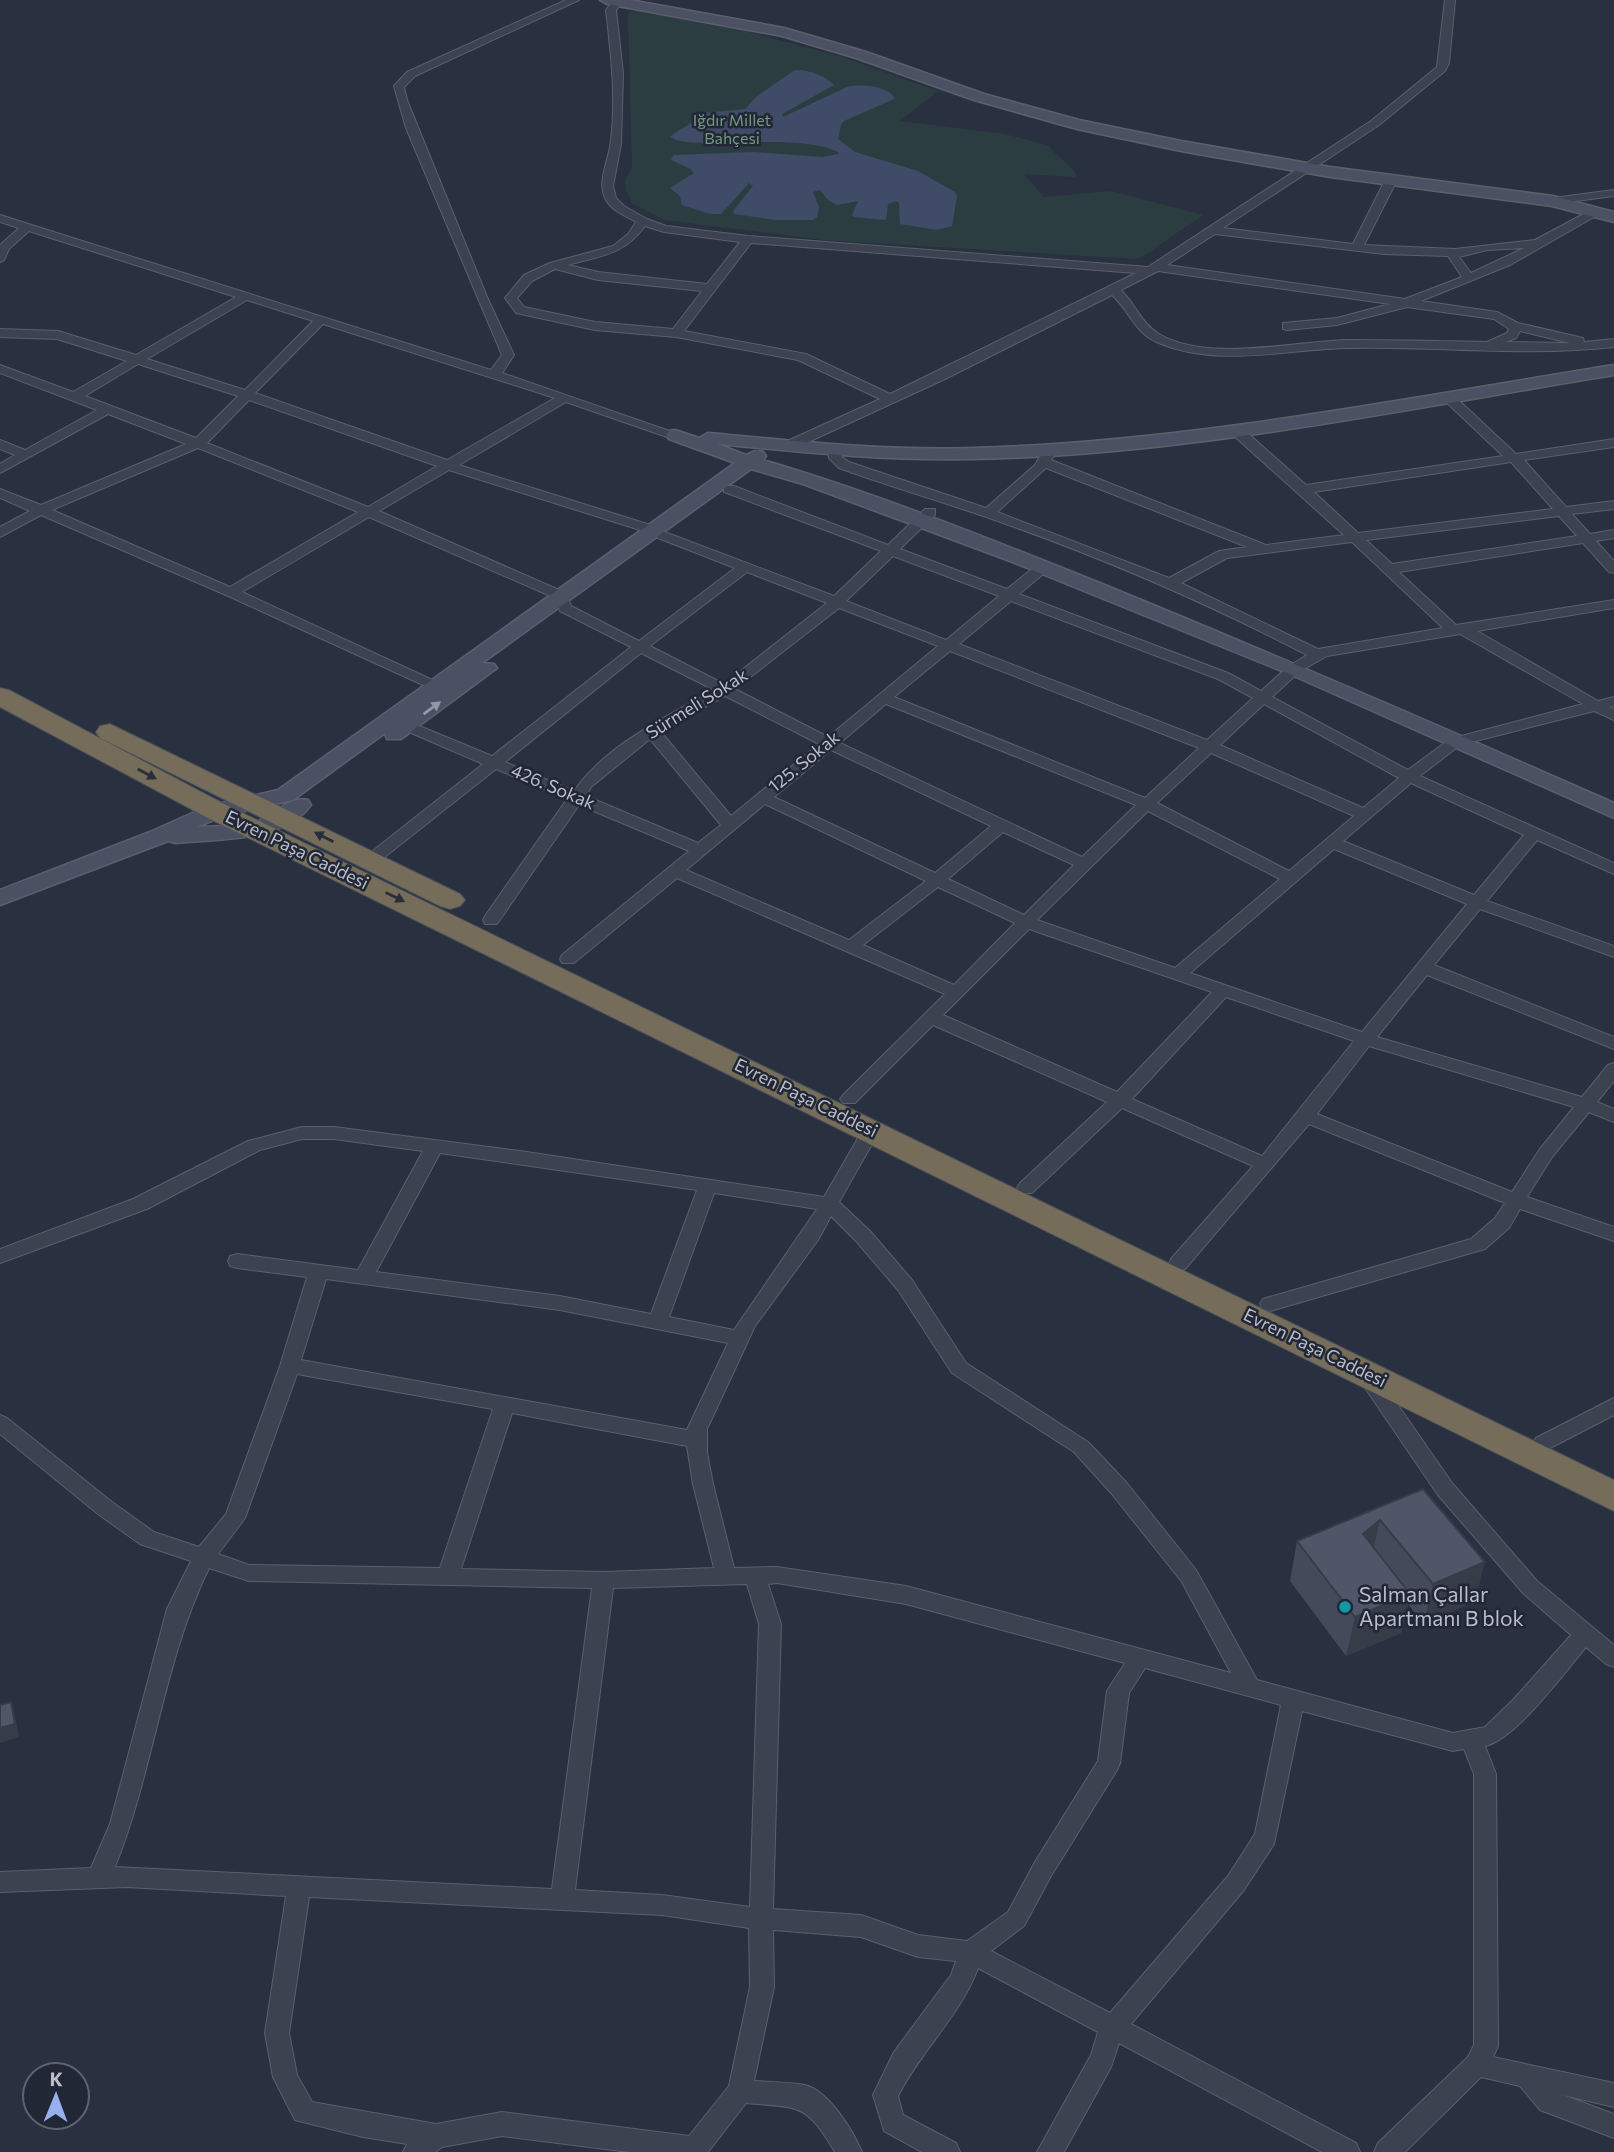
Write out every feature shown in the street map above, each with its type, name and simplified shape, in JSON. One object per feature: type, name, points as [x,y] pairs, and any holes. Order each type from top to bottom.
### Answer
[{"type":"highway","name":"Evren Paşa Caddesi","points":[[0,678],[871,1130],[1614,1497]]},
{"type":"highway","name":"Evren Paşa Caddesi","points":[[0,696],[216,811],[266,816],[371,860],[1178,1264],[1270,1304],[1614,1478]]},
{"type":"street","points":[[494,375],[508,355],[487,317],[442,195],[402,106],[400,86],[411,74],[574,0]]},
{"type":"street","points":[[266,816],[285,796],[434,686],[563,602],[774,455],[1115,291],[1375,124],[1441,69],[1444,63],[1450,0]]},
{"type":"street","points":[[1591,345],[1556,334],[1514,326],[1497,316],[1153,269],[748,239],[664,229],[620,208],[611,199],[607,186],[616,144],[618,85],[618,62],[611,10],[613,1],[784,32],[1039,114],[1181,145],[1391,180],[1553,201],[1614,217]]},
{"type":"street","points":[[1357,248],[1391,180]]},
{"type":"street","points":[[1553,201],[1614,193]]},
{"type":"street","points":[[1287,326],[1318,325],[1362,318],[1410,302],[1506,263],[1597,211]]},
{"type":"street","points":[[0,218],[565,397],[675,435],[774,455],[835,451],[1046,456],[1237,431],[1614,370]]},
{"type":"street","points":[[643,221],[632,236],[617,248],[554,265],[528,278],[511,298],[520,310],[595,326],[676,333],[802,357],[890,400]]},
{"type":"street","points":[[0,258],[4,248],[27,226]]},
{"type":"street","points":[[1213,230],[1357,248],[1455,253],[1487,247],[1538,243]]},
{"type":"street","points":[[676,333],[748,239]]},
{"type":"street","points":[[1455,253],[1453,257],[1469,278]]},
{"type":"street","points":[[554,265],[598,276],[708,288]]},
{"type":"street","points":[[1115,291],[1129,305],[1142,329],[1163,341],[1185,346],[1236,350],[1347,344],[1614,343]]},
{"type":"street","points":[[74,397],[245,296]]},
{"type":"street","points":[[0,533],[39,511],[199,443],[321,320]]},
{"type":"street","points":[[1488,345],[1512,335],[1514,326]]},
{"type":"street","points":[[0,333],[58,335],[245,394],[450,466],[659,533],[1209,746],[1365,815]]},
{"type":"street","points":[[0,369],[199,443],[369,512],[563,602],[640,647],[828,743],[1084,864]]},
{"type":"street","points":[[1447,396],[1513,458],[1614,569]]},
{"type":"street","points":[[231,592],[565,397]]},
{"type":"street","points":[[0,469],[107,409]]},
{"type":"street","points":[[1237,431],[1305,489],[1355,540],[1457,629],[1614,716]]},
{"type":"street","points":[[675,435],[774,455],[810,480],[925,517],[1307,662],[1614,811]]},
{"type":"street","points":[[1305,489],[1614,443]]},
{"type":"street","points":[[0,444],[26,454]]},
{"type":"street","points":[[835,451],[836,458],[844,465],[988,513],[1238,614],[1307,662]]},
{"type":"street","points":[[659,533],[729,489],[774,455]]},
{"type":"street","points":[[988,513],[1046,456]]},
{"type":"street","points":[[1046,456],[1263,548]]},
{"type":"street","points":[[729,489],[1223,676],[1409,777],[1614,869]]},
{"type":"street","points":[[0,493],[231,592],[434,686]]},
{"type":"street","points":[[1168,585],[1224,554],[1355,540],[1614,506]]},
{"type":"street","points":[[925,517],[1042,568],[1307,662]]},
{"type":"street","name":"Sürmeli Sokak","points":[[491,920],[586,783],[637,740],[725,691],[838,602],[925,517]]},
{"type":"street","points":[[1388,569],[1614,534]]},
{"type":"street","points":[[371,860],[746,566]]},
{"type":"street","name":"125. Sokak","points":[[568,959],[698,849],[1042,568]]},
{"type":"street","points":[[158,837],[266,816],[407,726],[563,602]]},
{"type":"street","points":[[849,1099],[1084,864],[1263,697],[1307,662],[1457,629],[1614,604]]},
{"type":"street","points":[[883,698],[1147,804],[1291,878]]},
{"type":"street","points":[[1178,974],[1409,777],[1464,739],[1614,701]]},
{"type":"street","name":"426. Sokak","points":[[407,726],[698,849]]},
{"type":"street","points":[[653,732],[729,824]]},
{"type":"street","points":[[1464,739],[1614,797]]},
{"type":"street","points":[[762,797],[1026,922],[1365,1039],[1586,1104],[1614,1116]]},
{"type":"street","points":[[0,898],[158,837],[216,811]]},
{"type":"street","points":[[850,947],[937,880],[1001,825]]},
{"type":"street","points":[[1178,1264],[1305,1116],[1534,833]]},
{"type":"street","points":[[1333,843],[1478,903],[1614,952]]},
{"type":"street","points":[[673,870],[956,992]]},
{"type":"street","points":[[1423,967],[1614,1043]]},
{"type":"street","points":[[1026,1188],[1120,1100],[1223,990]]},
{"type":"street","points":[[931,1017],[1264,1164]]},
{"type":"street","points":[[1270,1304],[1478,1244],[1502,1223],[1546,1153],[1614,1069]]},
{"type":"street","points":[[1305,1116],[1518,1201],[1614,1234]]},
{"type":"street","points":[[726,1576],[703,1484],[697,1429],[747,1323],[811,1235],[871,1130]]},
{"type":"street","points":[[0,1256],[140,1203],[254,1145],[302,1133],[334,1133],[435,1146],[829,1204],[863,1236],[905,1285],[960,1368],[1081,1447],[1119,1488],[1189,1576],[1251,1689]]},
{"type":"street","points":[[364,1276],[435,1146]]},
{"type":"street","points":[[658,1322],[708,1185]]},
{"type":"street","points":[[237,1261],[561,1303],[740,1338]]},
{"type":"street","points":[[99,1878],[121,1824],[178,1609],[204,1556],[235,1518],[290,1366],[318,1273]]},
{"type":"street","points":[[290,1366],[697,1440]]},
{"type":"street","points":[[1364,1372],[1445,1489],[1531,1587],[1614,1658]]},
{"type":"street","points":[[448,1577],[505,1403]]},
{"type":"street","points":[[1543,1443],[1614,1406]]},
{"type":"street","points":[[0,1423],[105,1508],[148,1538],[249,1573],[604,1580],[778,1575],[906,1595],[1453,1742],[1491,1735],[1521,1707],[1584,1634]]},
{"type":"street","points":[[299,1886],[277,2034],[285,2077],[303,2112],[363,2125],[436,2136],[502,2124],[692,2150],[740,2091],[762,1987],[761,1919],[770,1624],[755,1575]]},
{"type":"street","points":[[562,1900],[604,1580]]},
{"type":"street","points":[[947,2152],[892,2123],[885,2095],[903,2060],[961,1981],[971,1952],[1016,1919],[1043,1869],[1109,1763],[1118,1691],[1140,1658]]},
{"type":"street","points":[[1050,2152],[1102,2059],[1112,2028],[1167,1967],[1236,1883],[1266,1837],[1293,1700]]},
{"type":"street","points":[[1387,2152],[1477,2065],[1486,2046],[1485,1774],[1471,1739]]},
{"type":"street","points":[[0,1882],[127,1877],[662,1905],[761,1919],[861,1926],[918,1946],[971,1952],[1348,2152]]},
{"type":"street","points":[[1477,2065],[1614,2095]]},
{"type":"street","points":[[1527,2076],[1549,2102],[1614,2126]]},
{"type":"street","points":[[740,2091],[805,2097],[828,2118],[849,2152]]},
{"type":"street","points":[[416,2152],[436,2136]]},
{"type":"green space","name":"Iğdır Millet Bahçesi","points":[[635,11],[723,25],[839,56],[938,91],[900,121],[1005,134],[1047,145],[1077,174],[1075,177],[1024,174],[1044,197],[1111,191],[1203,215],[1142,257],[1134,259],[823,240],[664,220],[632,203],[626,191],[625,181],[632,167],[628,13]]},
{"type":"water","points":[[795,70],[816,74],[834,85],[782,114],[783,117],[847,87],[871,86],[893,95],[894,99],[844,121],[838,139],[855,152],[918,171],[955,192],[957,196],[952,226],[937,230],[900,224],[899,203],[896,201],[888,204],[886,220],[854,217],[852,215],[858,201],[837,205],[828,200],[820,190],[813,192],[819,207],[817,217],[813,220],[776,220],[734,214],[733,211],[753,186],[749,183],[721,214],[710,214],[682,205],[680,196],[670,188],[694,173],[673,161],[671,159],[674,155],[754,152],[823,157],[838,154],[820,146],[797,143],[698,143],[670,137],[703,113],[745,109],[756,97]]},
{"type":"building","points":[[1423,1489],[1485,1562],[1433,1584],[1380,1520],[1363,1534],[1410,1594],[1355,1617],[1297,1541]]},
{"type":"building","points":[[11,1702],[15,1724],[0,1728],[0,1705]]},
{"type":"place","name":"Salman Çallar Apartmanı B blok","points":[[1345,1607]]}]
